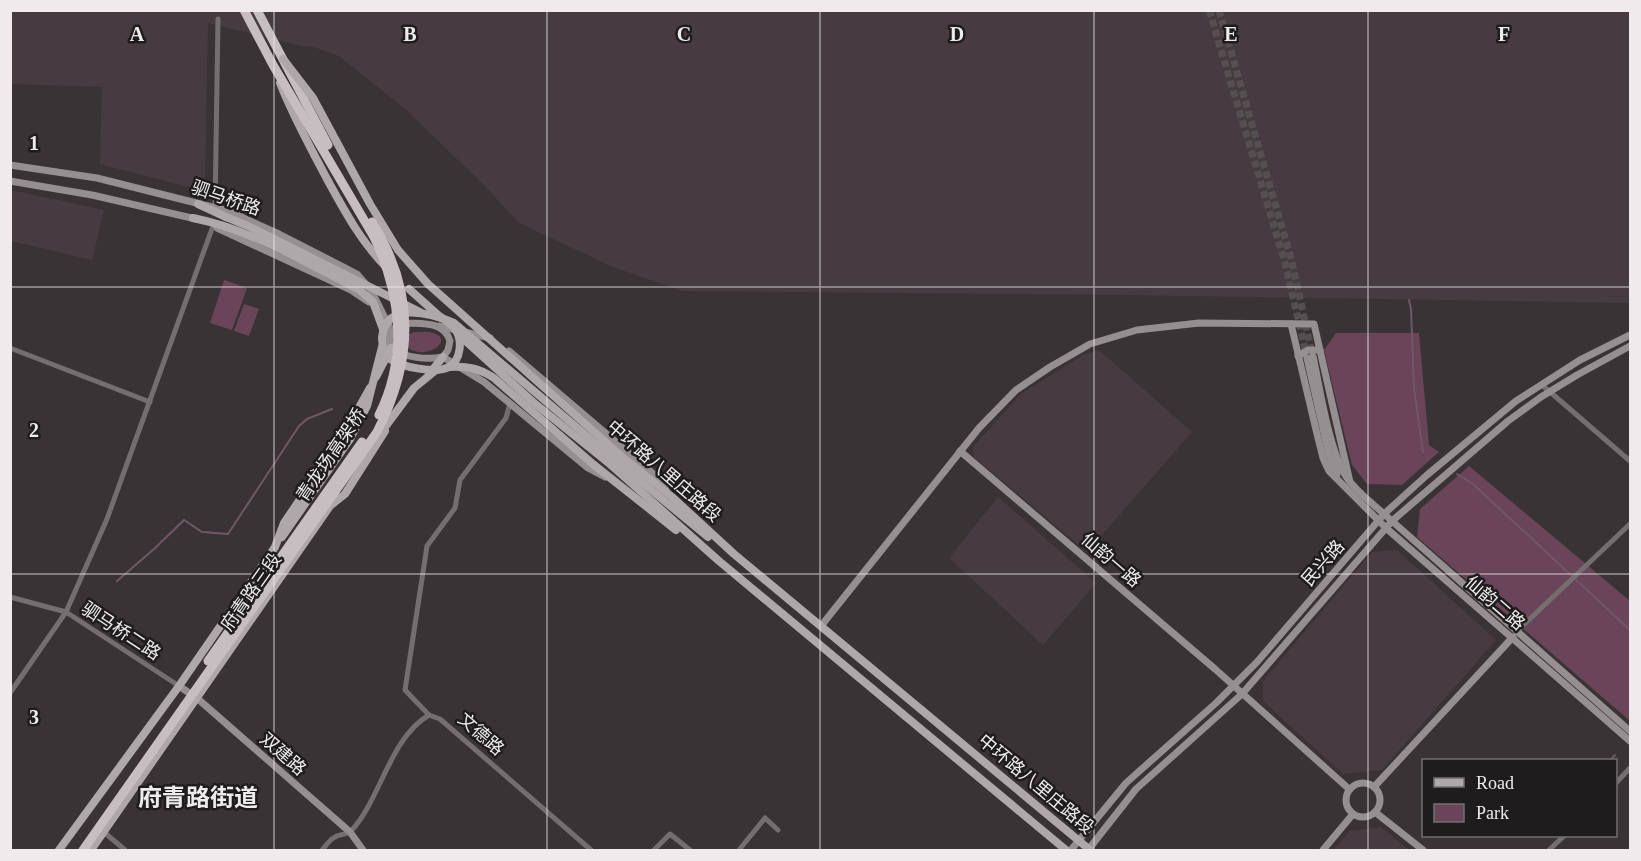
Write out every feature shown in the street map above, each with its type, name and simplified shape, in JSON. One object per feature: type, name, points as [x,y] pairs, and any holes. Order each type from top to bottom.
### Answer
[{"type":"highway","name":"青龙场高架桥","points":[[76,850],[329,487],[372,429],[386,400],[395,369],[397,306],[388,269],[367,224],[273,65],[244,10]]},
{"type":"highway","name":"青龙场高架桥","points":[[83,850],[377,432],[399,378],[403,358],[405,317],[402,294],[393,261],[305,105],[257,10]]},
{"type":"main road","name":"中环路八里庄路段","points":[[283,58],[313,98],[381,224],[410,266],[719,561],[1066,850]]},
{"type":"main road","name":"中环路八里庄路段","points":[[273,65],[300,130],[346,215],[379,260],[482,357],[615,460],[672,497],[734,554],[1089,850]]},
{"type":"main road","points":[[198,204],[220,222],[368,295],[388,330]]},
{"type":"main road","points":[[194,218],[257,231],[440,322],[457,332],[460,343],[457,358],[449,367]]},
{"type":"main road","points":[[423,313],[400,314],[388,320],[388,357],[406,366],[436,370],[449,367],[473,368],[483,371],[594,465],[682,535],[719,561]]},
{"type":"main road","points":[[440,322],[458,325],[615,460],[709,537],[734,554]]},
{"type":"main road","points":[[275,547],[350,439],[367,406],[388,345]]},
{"type":"main road","name":"府青路三段","points":[[59,850],[179,686],[275,547],[284,523],[343,436],[388,345]]},
{"type":"main road","name":"府青路三段","points":[[91,850],[330,506],[345,494],[390,422],[443,357]]},
{"type":"main road","points":[[330,506],[405,399],[420,381],[436,370]]},
{"type":"street","points":[[215,208],[218,19]]},
{"type":"street","name":"驷马桥路","points":[[10,165],[97,178],[164,193],[228,211],[357,274],[371,290],[388,330]]},
{"type":"street","name":"驷马桥路","points":[[10,181],[92,195],[194,218]]},
{"type":"street","points":[[10,693],[66,612],[107,519],[220,222]]},
{"type":"street","name":"驷马桥路","points":[[220,222],[368,302],[388,345]]},
{"type":"street","points":[[440,322],[450,341],[448,351],[443,357]]},
{"type":"street","points":[[388,330],[406,323],[440,322],[496,340],[657,477],[672,497]]},
{"type":"street","points":[[821,626],[979,428],[1016,390],[1090,344],[1137,330],[1189,324],[1314,324],[1350,482]]},
{"type":"street","name":"仙韵二路","points":[[1291,324],[1323,458],[1329,471],[1381,518],[1392,521],[1630,731]]},
{"type":"street","name":"民兴路","points":[[1071,850],[1126,783],[1257,662],[1381,518],[1427,475],[1516,401],[1580,360],[1630,335]]},
{"type":"street","points":[[388,345],[407,356],[443,357],[484,382],[588,468],[618,484]]},
{"type":"street","name":"民兴路","points":[[1089,850],[1136,789],[1242,694],[1392,521],[1508,421],[1550,392],[1630,346]]},
{"type":"street","points":[[10,348],[150,402]]},
{"type":"street","points":[[1298,356],[1308,350],[1320,351]]},
{"type":"street","name":"仙韵二路","points":[[1342,485],[1329,455],[1310,357],[1342,469],[1350,482],[1381,518],[1386,528],[1630,741]]},
{"type":"street","points":[[1542,385],[1630,461]]},
{"type":"street","points":[[429,715],[405,690],[427,546],[454,508],[460,480],[506,418],[510,403]]},
{"type":"street","name":"仙韵一路","points":[[960,451],[1349,789]]},
{"type":"street","points":[[1374,787],[1517,631],[1630,524]]},
{"type":"street","name":"驷马桥二路","points":[[10,597],[66,612],[179,686]]},
{"type":"street","name":"双建路","points":[[179,686],[198,699],[350,832],[363,850]]},
{"type":"street","name":"文德路","points":[[350,832],[367,808],[406,737],[417,722],[429,715],[440,719],[591,850]]},
{"type":"street","points":[[1617,782],[1630,768]]},
{"type":"street","points":[[1358,783],[1374,787],[1378,791],[1380,801],[1375,812],[1364,817],[1353,814],[1346,805],[1345,799],[1349,789],[1358,783]]},
{"type":"street","points":[[1375,812],[1423,850]]},
{"type":"street","points":[[1323,850],[1353,814]]},
{"type":"street","points":[[739,850],[765,818],[778,830]]},
{"type":"street","points":[[322,850],[333,837],[350,832]]},
{"type":"street","points":[[105,833],[124,850]]},
{"type":"street","points":[[654,850],[670,834],[690,850]]},
{"type":"street","points":[[1549,850],[1563,837]]},
{"type":"shaded area","points":[[11,10],[1630,11],[1630,303],[683,291],[613,267],[519,223],[483,184],[404,108],[339,56],[314,47],[208,23],[205,178],[192,188],[100,164],[102,87],[11,84]]},
{"type":"shaded area","points":[[11,190],[104,210],[92,260],[11,241]]},
{"type":"shaded area","points":[[1099,350],[1192,432],[1087,552],[974,457],[973,447],[1021,394],[1083,355]]},
{"type":"shaded area","points":[[998,497],[1096,583],[1043,645],[949,558]]},
{"type":"shaded area","points":[[1397,550],[1496,640],[1382,770],[1343,774],[1263,701],[1263,681],[1372,552]]},
{"type":"shaded area","points":[[1381,827],[1409,850],[1333,850],[1350,831]]},
{"type":"green space","points":[[224,280],[247,288],[232,330],[210,323]]},
{"type":"green space","points":[[244,304],[259,309],[249,336],[234,331]]},
{"type":"green space","points":[[414,332],[431,332],[439,336],[441,340],[439,345],[428,351],[413,351],[406,346],[406,336]]},
{"type":"green space","points":[[1336,333],[1419,333],[1429,445],[1439,452],[1402,485],[1367,484],[1352,465],[1324,350]]},
{"type":"green space","points":[[1469,466],[1630,601],[1630,721],[1417,537],[1420,509]]},
{"type":"waterway","points":[[1409,300],[1414,389],[1423,452]]},
{"type":"waterway","points":[[117,581],[184,520],[202,532],[228,534],[299,426],[307,419],[332,409]]},
{"type":"waterway","points":[[1457,474],[1473,484],[1630,630]]},
{"type":"waterway","points":[[1611,759],[1615,755]]},
{"type":"tunnel","points":[[1209,10],[1285,263],[1307,357]]},
{"type":"tunnel","points":[[1219,10],[1292,262],[1312,353]]},
{"type":"district","name":"府青路街道","points":[[198,798]]}]
